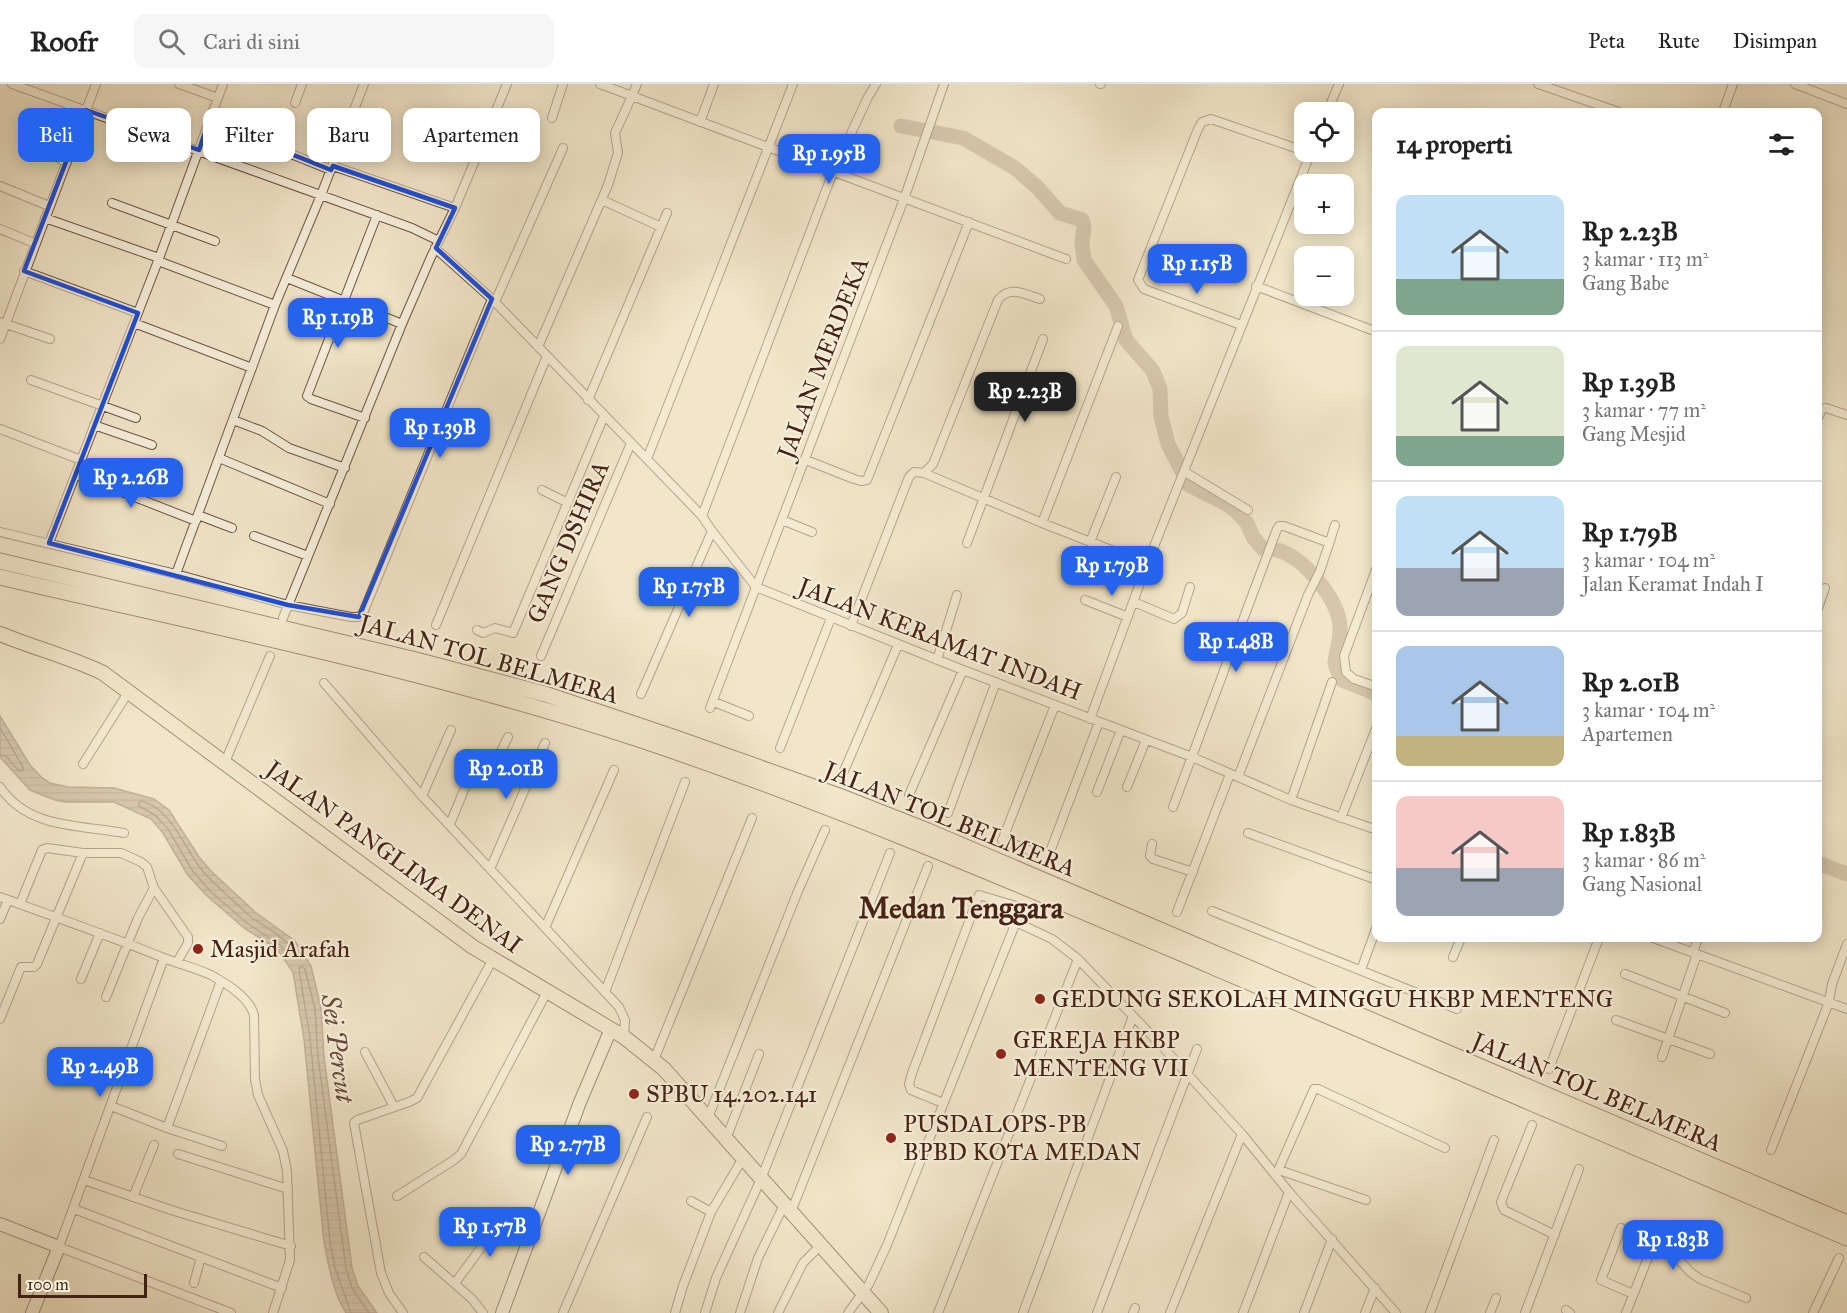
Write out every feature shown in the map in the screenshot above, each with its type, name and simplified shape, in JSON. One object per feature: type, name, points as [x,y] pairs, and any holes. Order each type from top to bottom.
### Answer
[{"type":"highway","name":"JALAN TOL BELMERA","points":[[0,561],[412,658],[545,694],[687,741],[928,831],[1847,1223]]},
{"type":"highway","name":"JALAN TOL BELMERA","points":[[0,577],[475,691],[640,740],[798,795],[1109,922],[1847,1238]]},
{"type":"main road","name":"JALAN PANGLIMA DENAI","points":[[0,634],[86,664],[129,691],[473,947],[624,1037],[654,1060],[881,1313]]},
{"type":"street","points":[[87,108],[96,84]]},
{"type":"street","points":[[179,84],[218,98]]},
{"type":"street","points":[[214,108],[222,84]]},
{"type":"street","points":[[295,103],[302,84]]},
{"type":"street","points":[[497,108],[507,84]]},
{"type":"street","points":[[552,118],[563,84]]},
{"type":"street","points":[[600,84],[1066,259]]},
{"type":"street","points":[[538,347],[614,169],[618,153],[615,133],[637,84]]},
{"type":"street","points":[[700,122],[714,84]]},
{"type":"street","points":[[646,459],[793,84]]},
{"type":"street","points":[[702,516],[833,172],[876,84]]},
{"type":"street","name":"JALAN MERDEKA","points":[[749,716],[712,705],[904,199],[944,84]]},
{"type":"street","points":[[1331,102],[1339,84]]},
{"type":"street","points":[[1538,84],[1607,108]]},
{"type":"street","points":[[1724,108],[1733,84]]},
{"type":"street","points":[[1795,84],[1847,104]]},
{"type":"street","name":"JALAN KERAMAT INDAH","points":[[18,85],[81,108]]},
{"type":"street","points":[[176,574],[275,305],[332,168],[361,85]]},
{"type":"street","name":"JALAN KERAMAT INDAH","points":[[94,113],[412,228],[437,244],[702,516],[756,587],[898,645],[1192,758],[1291,800],[1372,828]]},
{"type":"street","points":[[1241,325],[1144,289],[1138,280],[1202,122],[1211,119],[1294,147]]},
{"type":"street","points":[[49,543],[203,138]]},
{"type":"street","points":[[0,532],[176,574],[288,604],[359,617],[363,613],[493,300],[563,148]]},
{"type":"street","points":[[295,154],[455,208]]},
{"type":"street","points":[[0,339],[3,323],[67,162]]},
{"type":"street","points":[[283,618],[402,324],[473,162]]},
{"type":"street","points":[[1055,705],[1003,838],[1048,856],[1147,564],[1185,473],[1306,162]]},
{"type":"street","points":[[0,186],[49,206]]},
{"type":"street","points":[[602,200],[661,226]]},
{"type":"street","points":[[112,203],[215,241]]},
{"type":"street","points":[[588,400],[667,213]]},
{"type":"street","points":[[364,418],[307,396],[377,215]]},
{"type":"street","points":[[45,218],[275,305]]},
{"type":"street","points":[[806,460],[861,482],[867,480],[969,222]]},
{"type":"street","points":[[0,229],[34,243]]},
{"type":"street","points":[[24,272],[138,313]]},
{"type":"street","points":[[287,278],[402,324]]},
{"type":"street","points":[[1256,286],[1372,330]]},
{"type":"street","points":[[924,473],[930,469],[938,452],[946,426],[1000,297],[1008,291],[1013,291],[1040,299]]},
{"type":"street","points":[[3,323],[50,339]]},
{"type":"street","points":[[134,323],[252,368]]},
{"type":"street","points":[[1042,523],[1118,326]]},
{"type":"street","points":[[967,543],[1043,339]]},
{"type":"street","points":[[436,625],[547,356]]},
{"type":"street","points":[[32,380],[136,418]]},
{"type":"street","points":[[1822,409],[1826,408],[1847,415]]},
{"type":"street","points":[[477,630],[483,633],[495,628],[513,633],[604,416]]},
{"type":"street","points":[[233,420],[262,431],[289,448],[345,468]]},
{"type":"street","points":[[94,425],[152,445]]},
{"type":"street","points":[[0,429],[81,460]]},
{"type":"street","name":"GANG DSHIRA","points":[[542,656],[631,443]]},
{"type":"street","points":[[219,458],[330,504]]},
{"type":"street","points":[[851,626],[909,477],[914,472],[924,473],[1147,564]]},
{"type":"street","points":[[1185,473],[1248,510]]},
{"type":"street","points":[[76,474],[197,518],[232,528]]},
{"type":"street","points":[[1090,542],[1116,477]]},
{"type":"street","points":[[542,490],[568,503]]},
{"type":"street","points":[[782,520],[812,531]]},
{"type":"street","points":[[1177,912],[1320,571],[1335,525]]},
{"type":"street","points":[[1173,807],[1276,529],[1282,526],[1324,542],[1330,541]]},
{"type":"street","points":[[641,694],[712,531]]},
{"type":"street","points":[[254,536],[308,556]]},
{"type":"street","points":[[1118,567],[1122,554]]},
{"type":"street","points":[[1372,580],[1344,656],[1346,672],[1354,679],[1372,685]]},
{"type":"street","points":[[1134,602],[1174,619],[1182,613],[1190,587]]},
{"type":"street","points":[[1822,598],[1826,588]]},
{"type":"street","points":[[937,660],[957,595]]},
{"type":"street","points":[[1084,600],[1128,617]]},
{"type":"street","points":[[780,748],[831,618]]},
{"type":"street","points":[[844,771],[898,645]]},
{"type":"street","points":[[225,762],[270,656]]},
{"type":"street","points":[[909,795],[963,670]]},
{"type":"street","points":[[948,813],[996,682]]},
{"type":"street","points":[[1291,800],[1332,682]]},
{"type":"street","points":[[324,683],[422,796],[623,1012],[626,1020],[624,1037]]},
{"type":"street","points":[[83,764],[129,691]]},
{"type":"street","points":[[422,796],[451,730]]},
{"type":"street","points":[[1097,792],[1121,730]]},
{"type":"street","points":[[450,824],[477,761],[482,758],[496,762],[508,737]]},
{"type":"street","points":[[1341,818],[1372,739]]},
{"type":"street","points":[[1127,788],[1146,740]]},
{"type":"street","points":[[490,869],[545,742]]},
{"type":"street","points":[[545,928],[614,770]]},
{"type":"street","points":[[605,992],[685,782]]},
{"type":"street","points":[[0,805],[2,791]]},
{"type":"street","points":[[2,791],[24,811],[37,818],[73,826],[124,832]]},
{"type":"street","points":[[654,1060],[752,818]]},
{"type":"street","points":[[708,1118],[798,891],[825,830]]},
{"type":"street","points":[[1248,833],[1372,878]]},
{"type":"street","points":[[1152,844],[1150,856],[1154,859],[1193,872]]},
{"type":"street","points":[[20,904],[42,850],[47,848],[83,853],[121,854],[141,862],[149,870],[154,888],[188,937],[188,943],[177,962]]},
{"type":"street","points":[[0,1019],[20,969],[23,966],[36,967],[83,853]]},
{"type":"street","points":[[705,1313],[716,1278],[761,1179],[890,854]]},
{"type":"street","points":[[740,1313],[758,1258],[787,1209],[928,866]]},
{"type":"street","points":[[106,997],[128,942],[154,888]]},
{"type":"street","points":[[848,1313],[862,1293],[887,1245],[1016,922],[1016,906],[979,895],[909,1084],[910,1090],[943,1103]]},
{"type":"street","points":[[0,919],[4,898],[128,942],[221,981],[245,1000],[252,1010],[255,1079],[258,1095],[283,1151],[288,1189],[291,1246],[288,1267],[273,1313]]},
{"type":"street","points":[[1212,911],[1457,1009]]},
{"type":"street","points":[[1016,922],[1052,939],[1078,959],[1277,1172],[1289,1192],[1396,1313]]},
{"type":"street","points":[[81,979],[100,933]]},
{"type":"street","points":[[1361,969],[1372,939]]},
{"type":"street","points":[[1453,957],[1459,942]]},
{"type":"street","points":[[1549,1069],[1597,942]]},
{"type":"street","points":[[1664,942],[1847,1009]]},
{"type":"street","points":[[1662,1057],[1697,942]]},
{"type":"street","points":[[1771,1150],[1829,1002],[1832,984],[1847,944]]},
{"type":"street","points":[[32,1313],[74,1209],[164,958]]},
{"type":"street","points":[[403,1313],[389,1293],[381,1273],[354,1125],[357,1120],[412,1101],[418,1095],[493,959]]},
{"type":"street","points":[[938,1313],[1078,959]]},
{"type":"street","points":[[1625,974],[1725,1013]]},
{"type":"street","points":[[167,1128],[221,981]]},
{"type":"street","points":[[397,1196],[461,1154],[548,990]]},
{"type":"street","points":[[1023,1313],[1133,1016]]},
{"type":"street","points":[[1616,1020],[1710,1054]]},
{"type":"street","points":[[502,1313],[580,1102],[610,1029]]},
{"type":"street","points":[[1097,1313],[1197,1048]]},
{"type":"street","points":[[365,1052],[394,1107]]},
{"type":"street","points":[[726,1139],[759,1054]]},
{"type":"street","points":[[1277,1172],[1314,1089],[1445,1148]]},
{"type":"street","points":[[111,1106],[222,1146]]},
{"type":"street","points":[[563,1313],[647,1117]]},
{"type":"street","points":[[1532,1125],[1501,1202],[1504,1210],[1555,1235]]},
{"type":"street","points":[[1170,1313],[1242,1134]]},
{"type":"street","points":[[1430,1313],[1494,1140]]},
{"type":"street","points":[[133,1197],[154,1145]]},
{"type":"street","points":[[178,1154],[288,1189]]},
{"type":"street","points":[[675,1313],[711,1212],[743,1158]]},
{"type":"street","points":[[1525,1313],[1579,1169]]},
{"type":"street","points":[[1277,1172],[1366,1200]]},
{"type":"street","points":[[84,1180],[291,1246]]},
{"type":"street","points":[[1243,1313],[1289,1192]]},
{"type":"street","points":[[691,1201],[711,1212]]},
{"type":"street","points":[[74,1209],[282,1288]]},
{"type":"street","points":[[455,1283],[486,1241],[500,1217]]},
{"type":"street","points":[[0,1224],[231,1313]]},
{"type":"street","points":[[1621,1228],[1601,1280],[1633,1294]]},
{"type":"street","points":[[1304,1313],[1332,1239]]},
{"type":"street","points":[[1630,1311],[1633,1294],[1657,1240],[1662,1241],[1690,1272],[1700,1279],[1746,1298]]},
{"type":"street","points":[[778,1313],[803,1263],[820,1246]]},
{"type":"street","points":[[194,1283],[201,1257]]},
{"type":"street","points":[[424,1257],[455,1283],[483,1313]]},
{"type":"street","points":[[1813,1313],[1839,1258]]},
{"type":"street","points":[[1365,1313],[1375,1288]]},
{"type":"street","points":[[1490,1313],[1496,1298]]},
{"type":"highlighted area","points":[[86,110],[199,150],[209,121],[331,170],[333,166],[455,208],[436,248],[492,299],[359,617],[288,605],[49,543],[138,313],[24,271]]},
{"type":"water","name":"Sei Percut","points":[[0,716],[30,765],[50,783],[68,787],[114,788],[154,799],[169,810],[199,857],[211,871],[255,912],[295,941],[311,966],[321,1008],[324,1057],[352,1268],[358,1286],[377,1313],[346,1313],[332,1279],[324,1242],[304,1039],[293,972],[277,949],[244,928],[206,895],[187,874],[163,833],[151,819],[114,802],[65,802],[30,790],[0,757]]},
{"type":"waterway","points":[[901,126],[963,138],[1015,168],[1038,188],[1060,213],[1082,220],[1084,260],[1116,306],[1126,340],[1153,371],[1160,389],[1161,416],[1168,444],[1189,485],[1236,511],[1247,523],[1253,537],[1263,549],[1277,550],[1287,554],[1298,561],[1318,581],[1338,615],[1340,631],[1335,663],[1342,680],[1372,692]]},
{"type":"waterway","points":[[1822,865],[1847,874]]},
{"type":"place","name":"Masjid Arafah","points":[[198,949]]},
{"type":"place","name":"GEDUNG SEKOLAH MINGGU HKBP MENTENG","points":[[1040,999]]},
{"type":"place","name":"GEREJA HKBP MENTENG VII","points":[[1001,1054]]},
{"type":"place","name":"SPBU 14.202.141","points":[[634,1094]]},
{"type":"place","name":"PUSDALOPS-PB BPBD KOTA MEDAN","points":[[891,1138]]},
{"type":"district","name":"Medan Tenggara","points":[[961,908]]}]
